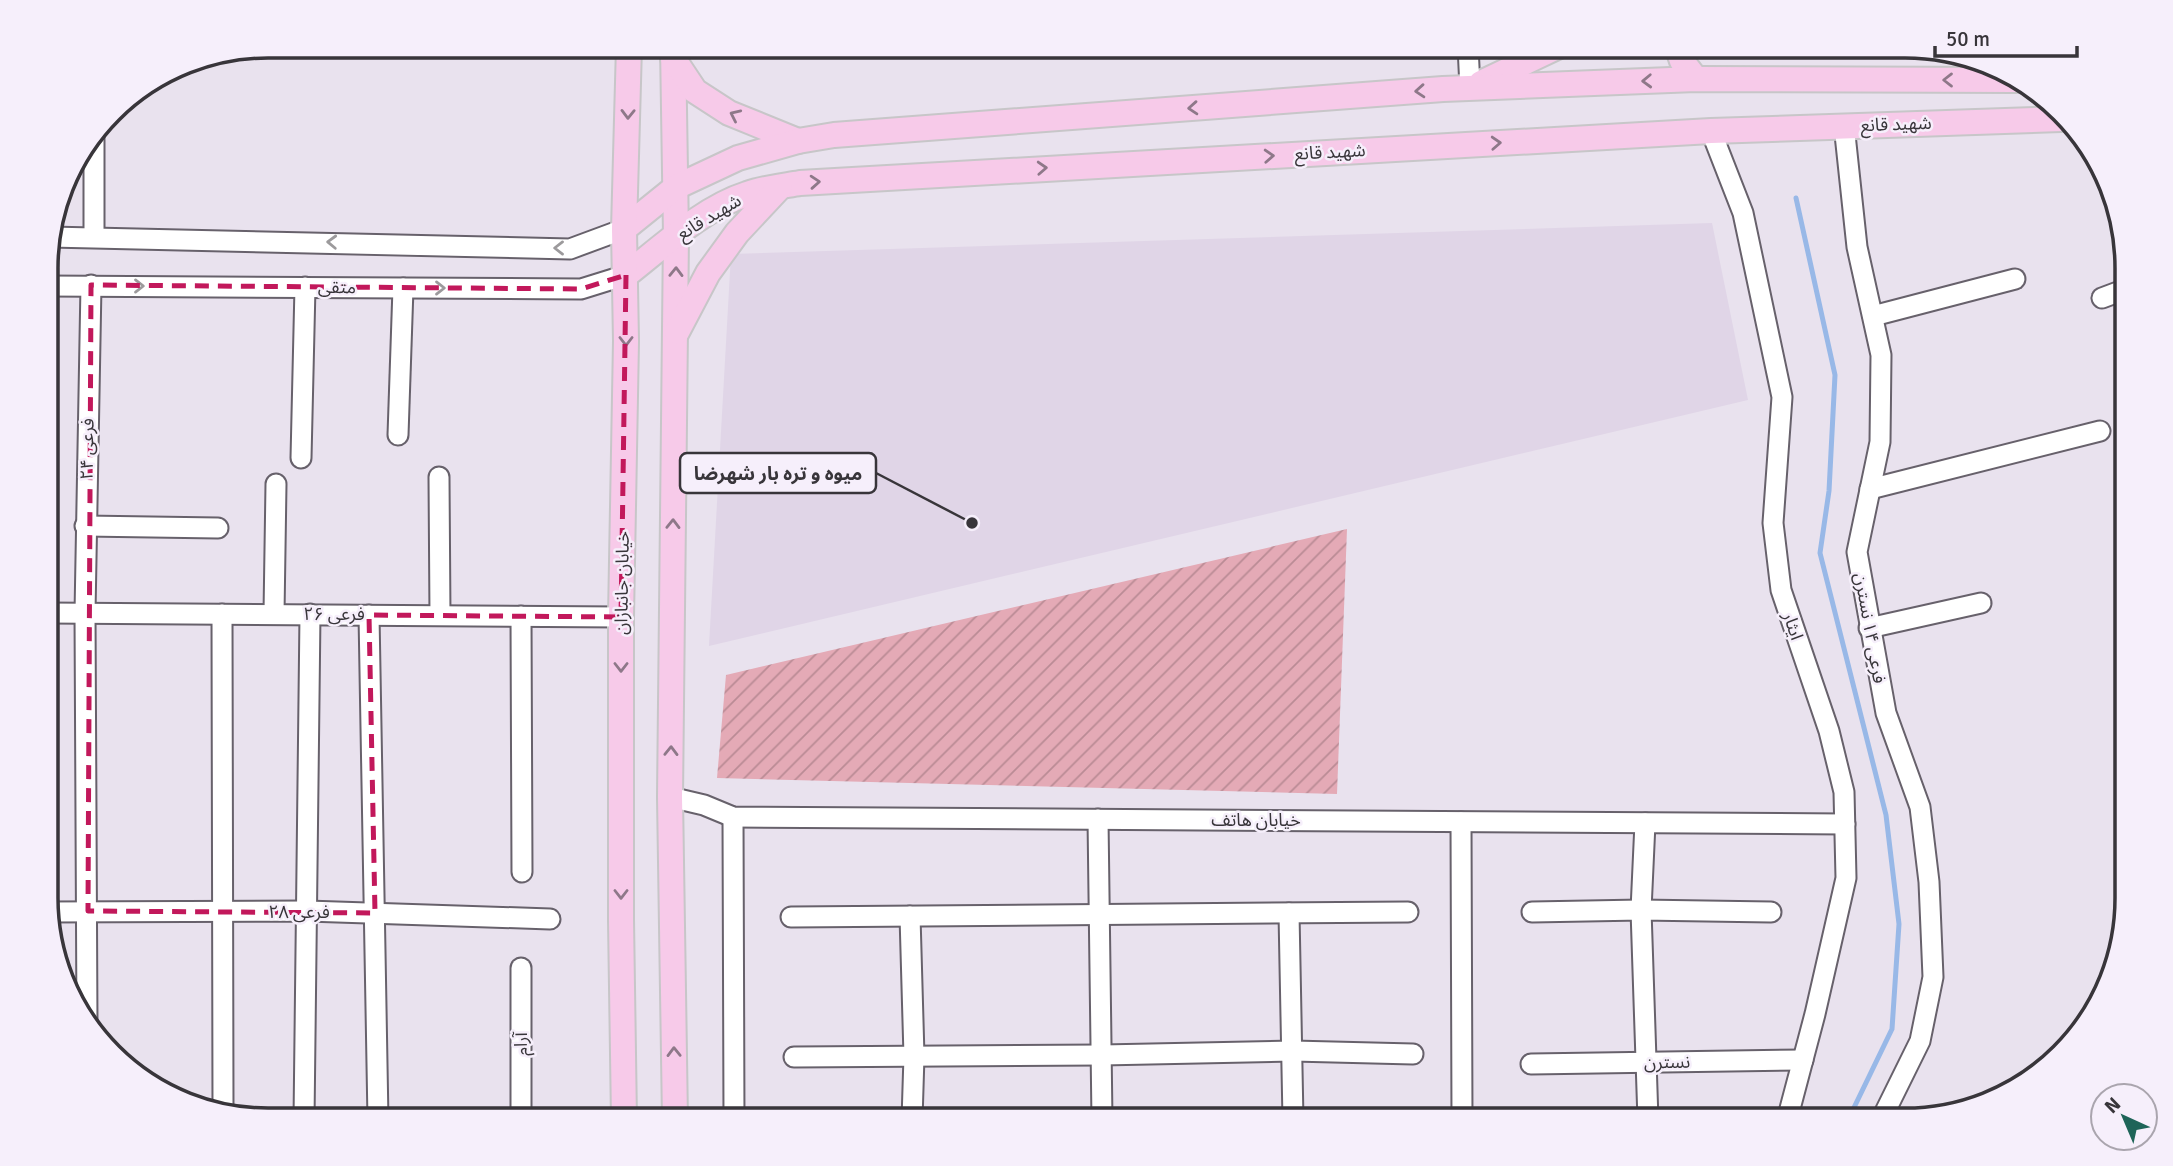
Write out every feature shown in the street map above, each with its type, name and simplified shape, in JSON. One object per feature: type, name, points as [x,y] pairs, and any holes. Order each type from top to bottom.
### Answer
[{"type":"main road","name":"خیابان جانبازان","points":[[624,1108],[621,617],[626,275],[624,229],[629,58]]},
{"type":"main road","points":[[673,58],[676,235],[670,796],[675,1108]]},
{"type":"main road","points":[[676,58],[695,90],[729,113],[798,141]]},
{"type":"main road","points":[[1470,88],[1534,58]]},
{"type":"main road","points":[[1681,58],[1696,79]]},
{"type":"main road","points":[[624,229],[676,187],[738,158],[798,141],[872,132],[1470,88],[1696,79],[1998,79]]},
{"type":"main road","name":"شهید قانع","points":[[626,275],[676,235],[722,205],[747,194],[800,183],[1711,131],[2054,119]]},
{"type":"main road","points":[[675,335],[708,273],[737,233],[780,187]]},
{"type":"street","points":[[1469,58],[1470,88]]},
{"type":"street","name":"فرعی ۱۴ نسترن","points":[[1844,125],[1857,247],[1881,355],[1880,442],[1857,552],[1886,713],[1920,807],[1929,881],[1933,977],[1920,1041],[1887,1108]]},
{"type":"street","name":"ایثار","points":[[1711,131],[1743,212],[1782,397],[1773,523],[1781,590],[1829,731],[1844,792],[1846,878],[1790,1108]]},
{"type":"street","points":[[93,236],[94,150]]},
{"type":"street","points":[[61,237],[570,249],[624,229]]},
{"type":"street","name":"متقی","points":[[58,286],[581,289],[626,275]]},
{"type":"street","points":[[1873,316],[2015,279]]},
{"type":"street","name":"فرعی ۲۴","points":[[80,991],[88,911],[85,526],[91,285]]},
{"type":"street","points":[[301,458],[305,287]]},
{"type":"street","points":[[398,435],[402,288]]},
{"type":"street","points":[[2102,298],[2115,293]]},
{"type":"street","points":[[1870,489],[2100,430]]},
{"type":"street","points":[[439,477],[440,615]]},
{"type":"street","points":[[274,614],[276,484]]},
{"type":"street","points":[[85,526],[218,528]]},
{"type":"street","points":[[1869,628],[1981,603]]},
{"type":"street","name":"فرعی ۲۶","points":[[58,613],[621,617]]},
{"type":"street","points":[[222,614],[223,1103]]},
{"type":"street","points":[[304,1108],[310,614]]},
{"type":"street","points":[[369,615],[378,1108]]},
{"type":"street","points":[[521,616],[522,872]]},
{"type":"street","name":"خیابان هاتف","points":[[670,796],[704,805],[733,817],[1844,824]]},
{"type":"street","points":[[733,817],[734,1108]]},
{"type":"street","points":[[1098,819],[1101,1108]]},
{"type":"street","points":[[1461,822],[1462,1108]]},
{"type":"street","points":[[1645,823],[1641,910],[1648,1108]]},
{"type":"street","name":"فرعی ۲۸","points":[[59,912],[307,911],[550,919]]},
{"type":"street","points":[[791,917],[1408,912]]},
{"type":"street","points":[[1532,912],[1771,912]]},
{"type":"street","points":[[1289,913],[1293,1108]]},
{"type":"street","points":[[910,916],[914,1056],[912,1108]]},
{"type":"street","name":"آرام","points":[[521,968],[521,1108]]},
{"type":"street","points":[[794,1057],[1293,1051],[1413,1054]]},
{"type":"street","name":"نسترن","points":[[1531,1064],[1802,1060]]},
{"type":"highlighted area","points":[[626,275],[621,617],[369,615],[375,913],[88,911],[91,285],[581,289]]},
{"type":"shaded area","points":[[1712,223],[1748,400],[709,646],[731,254]]},
{"type":"shaded area","points":[[1347,529],[1337,794],[717,778],[726,675]]},
{"type":"waterway","points":[[1796,198],[1835,375],[1829,491],[1820,553],[1886,815],[1899,924],[1892,1029],[1854,1108]]},
{"type":"place","name":"میوه و تره بار شهرضا","points":[[972,523]]}]
